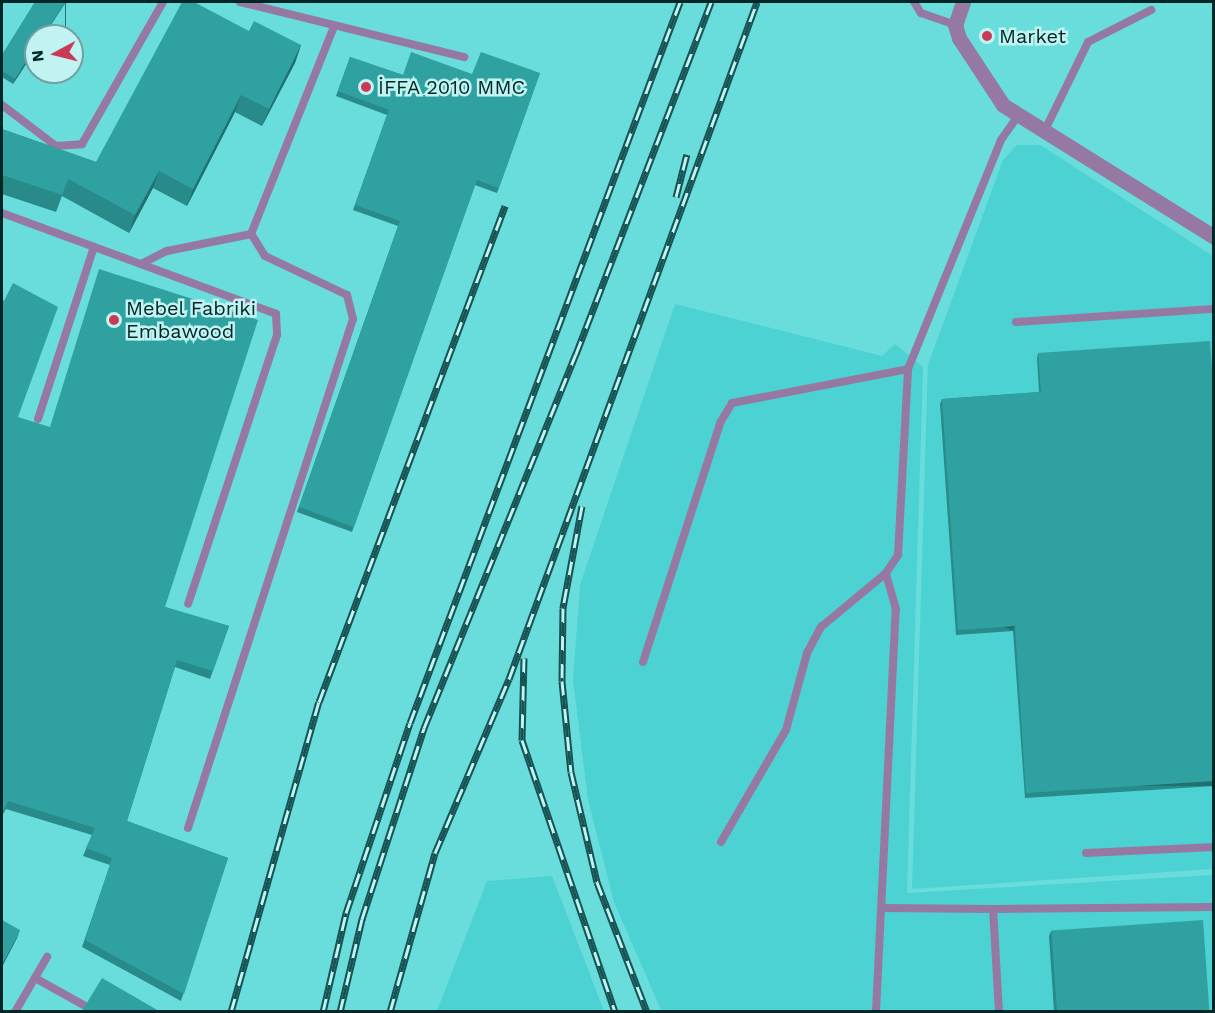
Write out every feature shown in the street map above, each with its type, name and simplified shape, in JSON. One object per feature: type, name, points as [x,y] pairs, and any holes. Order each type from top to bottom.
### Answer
[{"type":"street","points":[[963,2],[955,25],[994,94],[1018,116],[1214,237]]},
{"type":"lane","points":[[2,105],[56,146],[82,144],[163,2]]},
{"type":"lane","points":[[240,2],[334,27],[464,57]]},
{"type":"lane","points":[[914,2],[921,13],[955,25]]},
{"type":"lane","points":[[1044,132],[1088,42],[1151,10]]},
{"type":"lane","points":[[251,234],[334,27]]},
{"type":"lane","points":[[721,842],[786,730],[807,653],[821,627],[886,573],[898,555],[909,369],[1001,140],[1018,116]]},
{"type":"lane","points":[[2,213],[94,248],[267,307],[278,323],[188,604]]},
{"type":"lane","points":[[141,264],[167,250],[251,234]]},
{"type":"lane","points":[[188,828],[352,319],[347,296],[265,256],[251,234]]},
{"type":"lane","points":[[38,419],[94,248]]},
{"type":"lane","points":[[1016,322],[1214,309]]},
{"type":"lane","points":[[643,662],[720,423],[732,403],[909,369]]},
{"type":"lane","points":[[876,1011],[897,609],[886,573]]},
{"type":"lane","points":[[1086,853],[1214,847]]},
{"type":"lane","points":[[882,908],[1214,907]]},
{"type":"lane","points":[[993,909],[999,1011]]},
{"type":"lane","points":[[15,1011],[47,957]]},
{"type":"lane","points":[[34,978],[96,1011]]},
{"type":"shaded area","points":[[1017,145],[1040,145],[1213,256],[1213,869],[912,889],[928,365],[1003,160]]},
{"type":"shaded area","points":[[675,304],[882,356],[895,344],[923,367],[907,893],[1213,875],[1214,1011],[662,1012],[614,902],[588,800],[573,680],[580,585]]},
{"type":"shaded area","points":[[552,876],[604,1011],[437,1011],[487,881]]},
{"type":"building","points":[[35,2],[65,2],[51,24],[24,24],[24,65],[15,79],[2,71],[2,55]]},
{"type":"building","points":[[182,2],[194,2],[249,31],[254,21],[301,45],[269,109],[241,95],[193,189],[159,171],[135,215],[68,179],[62,195],[2,175],[2,129],[96,162]]},
{"type":"building","points":[[411,52],[472,74],[481,52],[540,73],[499,188],[477,180],[354,527],[299,507],[400,221],[355,205],[389,110],[338,91],[350,57],[403,75]]},
{"type":"building","points":[[99,269],[258,320],[165,607],[229,626],[213,671],[177,660],[127,821],[228,858],[184,994],[85,940],[112,858],[86,848],[95,828],[8,801],[2,814],[2,300],[4,301],[13,283],[58,307],[18,417],[50,427]]},
{"type":"building","points":[[1210,341],[1214,398],[1214,781],[1026,793],[1015,626],[958,630],[942,399],[1041,392],[1038,353]]},
{"type":"building","points":[[2,920],[20,930],[2,964]]},
{"type":"building","points":[[1203,920],[1209,1011],[1057,1012],[1051,931]]},
{"type":"building","points":[[102,978],[159,1011],[82,1011]]},
{"type":"railway","points":[[323,1012],[346,913],[410,723],[680,2]]},
{"type":"railway","points":[[340,1012],[362,919],[424,728],[576,354],[711,2]]},
{"type":"railway","points":[[390,1012],[435,853],[509,679],[757,2]]},
{"type":"railway","points":[[676,197],[687,154]]},
{"type":"railway","points":[[231,1012],[319,702],[505,206]]},
{"type":"railway","points":[[582,506],[563,608],[562,681],[571,772],[597,882],[647,1012]]},
{"type":"railway","points":[[524,658],[522,740],[615,1012]]},
{"type":"place","name":"Market","points":[[987,36]]},
{"type":"place","name":"İFFA 2010 MMC","points":[[366,87]]},
{"type":"place","name":"Mebel Fabriki Embawood","points":[[114,320]]}]
